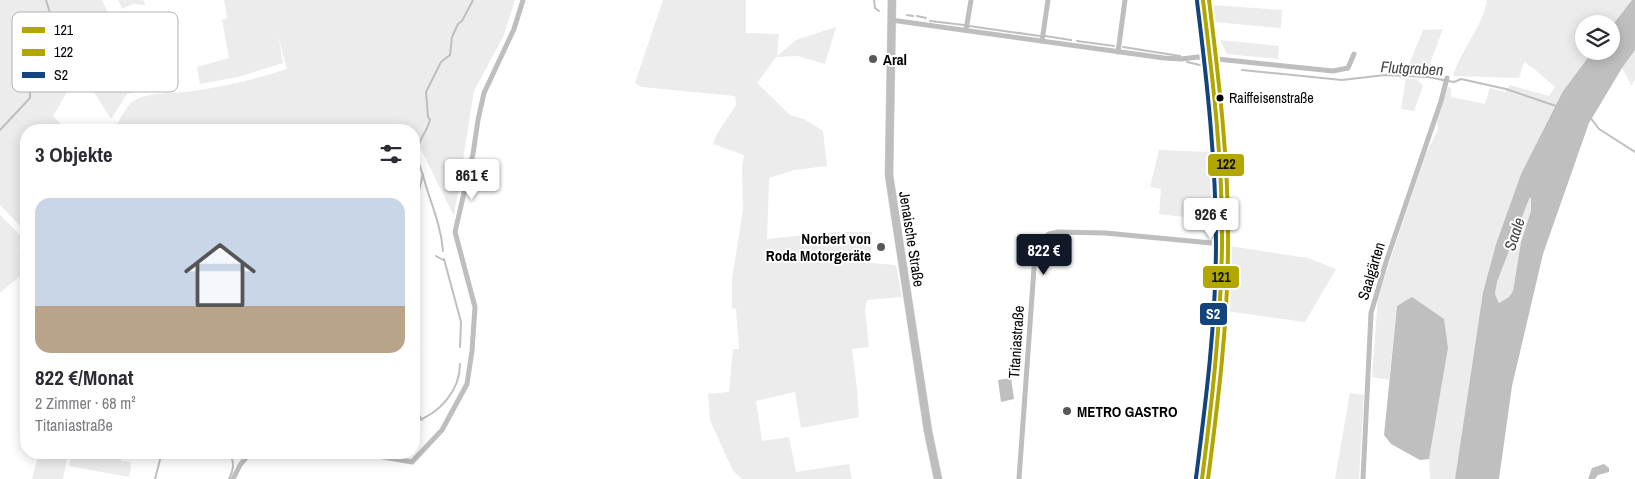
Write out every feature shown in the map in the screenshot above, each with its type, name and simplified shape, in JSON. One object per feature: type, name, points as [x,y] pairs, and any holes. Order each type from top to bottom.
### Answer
[{"type":"main road","name":"Jenaische Straße","points":[[892,0],[889,139],[891,194],[928,431],[938,479]]},
{"type":"street","points":[[420,453],[442,430],[467,384],[472,351],[475,307],[455,232],[473,154],[484,93],[514,29],[523,0]]},
{"type":"street","points":[[966,30],[970,0]]},
{"type":"street","points":[[1042,41],[1048,0]]},
{"type":"street","points":[[1118,52],[1125,0]]},
{"type":"street","points":[[1202,479],[1215,361],[1222,244],[1218,157],[1203,0]]},
{"type":"street","points":[[891,20],[1164,58],[1210,58],[1333,71],[1348,68],[1354,54]]},
{"type":"street","name":"Saalgärten","points":[[1363,479],[1371,313],[1447,78]]},
{"type":"street","name":"Titaniastraße","points":[[1019,479],[1035,254],[1042,240],[1049,234],[1058,232],[1222,244]]},
{"type":"street","points":[[234,479],[240,465],[245,459]]},
{"type":"street","points":[[395,459],[412,462],[415,459]]},
{"type":"shaded area","points":[[0,0],[102,0],[107,12],[12,12],[12,92],[67,92],[53,116],[60,124],[20,124],[20,226],[0,205]]},
{"type":"shaded area","points":[[118,0],[143,0],[146,5],[133,4],[122,9]]},
{"type":"shaded area","points":[[224,0],[515,0],[504,35],[474,91],[454,216],[420,147],[420,124],[117,124],[128,106],[140,98],[154,94],[186,92],[217,87],[287,69],[278,36],[283,63],[238,77],[200,84],[197,67],[229,58],[222,20],[227,18]]},
{"type":"shaded area","points":[[663,0],[746,0],[746,33],[779,34],[777,56],[796,40],[836,27],[825,64],[798,56],[776,57],[757,83],[790,115],[804,119],[823,131],[827,166],[794,170],[769,178],[767,239],[837,232],[872,232],[871,263],[896,265],[902,297],[867,300],[865,310],[869,347],[852,349],[859,417],[801,428],[795,392],[756,401],[762,441],[789,437],[796,472],[849,464],[852,479],[742,479],[733,471],[710,420],[708,394],[729,392],[733,349],[739,349],[736,309],[732,308],[732,278],[743,211],[742,167],[744,155],[713,144],[717,134],[736,105],[735,96],[642,87],[635,83]]},
{"type":"shaded area","points":[[1487,0],[1632,0],[1620,15],[1575,15],[1575,60],[1586,60],[1563,91],[1521,174],[1496,244],[1483,292],[1455,479],[1430,479],[1429,459],[1448,348],[1397,306],[1389,380],[1372,377],[1378,297],[1426,153],[1438,130],[1437,120],[1448,87],[1451,88],[1451,97],[1485,104],[1490,88],[1505,92],[1510,85],[1549,96],[1555,87],[1524,62],[1519,78],[1453,76],[1481,20]]},
{"type":"shaded area","points":[[1212,5],[1282,10],[1281,28],[1214,22]]},
{"type":"shaded area","points":[[1443,29],[1426,74],[1406,72],[1423,30]]},
{"type":"shaded area","points":[[1220,40],[1279,46],[1278,59],[1227,54]]},
{"type":"shaded area","points":[[1635,50],[1635,80],[1631,85],[1622,68]]},
{"type":"shaded area","points":[[1406,78],[1417,79],[1423,86],[1414,111],[1401,109]]},
{"type":"shaded area","points":[[94,92],[135,92],[127,94],[111,119]]},
{"type":"shaded area","points":[[1159,150],[1209,152],[1213,199],[1204,200],[1204,211],[1215,211],[1215,224],[1207,231],[1202,219],[1159,214],[1161,189],[1150,187]]},
{"type":"shaded area","points":[[1531,196],[1531,211],[1521,242],[1513,291],[1509,297],[1499,303],[1495,294],[1497,282]]},
{"type":"shaded area","points":[[0,215],[20,235],[20,248],[15,253],[20,248],[20,276],[0,293]]},
{"type":"shaded area","points":[[1229,246],[1308,258],[1336,269],[1305,322],[1226,311]]},
{"type":"shaded area","points":[[1350,393],[1364,395],[1359,479],[1335,479]]},
{"type":"shaded area","points":[[37,459],[67,459],[63,479],[32,479]]},
{"type":"shaded area","points":[[71,459],[121,459],[121,461],[130,462],[131,467],[129,477],[69,466]]},
{"type":"water","name":"Saale","points":[[1632,0],[1635,0],[1635,50],[1589,123],[1543,254],[1512,386],[1499,479],[1455,479],[1483,292],[1496,244],[1521,174],[1563,91],[1586,60],[1620,60],[1620,15]],"holes":[[[1531,197],[1531,211],[1521,242],[1513,291],[1509,297],[1499,303],[1495,294],[1497,282]]]},
{"type":"water","points":[[1412,297],[1444,319],[1448,348],[1429,459],[1420,460],[1391,444],[1384,435],[1397,306]]},
{"type":"water","points":[[1011,378],[1014,399],[1001,402],[998,380]]},
{"type":"water","points":[[1604,464],[1609,468],[1609,472],[1598,475],[1595,479],[1588,479],[1592,468]]},
{"type":"waterway","name":"Flutgraben","points":[[46,0],[50,12]]},
{"type":"waterway","points":[[420,142],[430,120],[428,117],[426,92],[441,62],[450,55],[452,37],[473,0]]},
{"type":"waterway","name":"Flutgraben","points":[[874,0],[875,8],[879,11]]},
{"type":"waterway","name":"Flutgraben","points":[[907,15],[913,16]]},
{"type":"waterway","name":"Flutgraben","points":[[917,16],[926,18]]},
{"type":"waterway","name":"Flutgraben","points":[[930,21],[964,25]]},
{"type":"waterway","name":"Flutgraben","points":[[969,26],[1040,36]]},
{"type":"waterway","name":"Flutgraben","points":[[1045,36],[1071,40]]},
{"type":"waterway","name":"Flutgraben","points":[[1077,41],[1114,46]]},
{"type":"waterway","name":"Flutgraben","points":[[1123,47],[1180,56]]},
{"type":"waterway","name":"Flutgraben","points":[[1187,62],[1204,66]]},
{"type":"waterway","name":"Flutgraben","points":[[1242,70],[1342,80],[1385,75],[1428,77],[1454,82],[1461,79],[1506,89],[1556,106]]},
{"type":"waterway","name":"Flutgraben","points":[[0,130],[30,98],[30,92]]},
{"type":"waterway","points":[[1590,117],[1599,129],[1635,152]]},
{"type":"waterway","points":[[420,165],[438,223],[443,251]]},
{"type":"waterway","points":[[420,187],[423,174]]},
{"type":"waterway","points":[[436,256],[443,260]]},
{"type":"waterway","points":[[444,259],[461,322],[460,347]]},
{"type":"waterway","points":[[420,419],[440,407],[452,392],[459,374],[460,364]]},
{"type":"waterway","points":[[155,479],[160,459]]},
{"type":"waterway","points":[[229,479],[232,472],[232,459]]},
{"type":"transit line","name":"121","points":[[1202,479],[1220,304],[1222,245],[1219,153],[1203,0]]},
{"type":"transit line","name":"122","points":[[1208,479],[1219,392],[1228,274],[1225,153],[1209,0]]},
{"type":"transit line","name":"S2","points":[[1196,478],[1207,390],[1216,273],[1216,213],[1210,122],[1197,1]]},
{"type":"place","name":"Aral","points":[[873,59]]},
{"type":"place","name":"Raiffeisenstraße","points":[[1220,98]]},
{"type":"place","name":"Norbert von Roda Motorgeräte","points":[[881,247]]},
{"type":"place","name":"METRO GASTRO","points":[[1067,411]]}]
